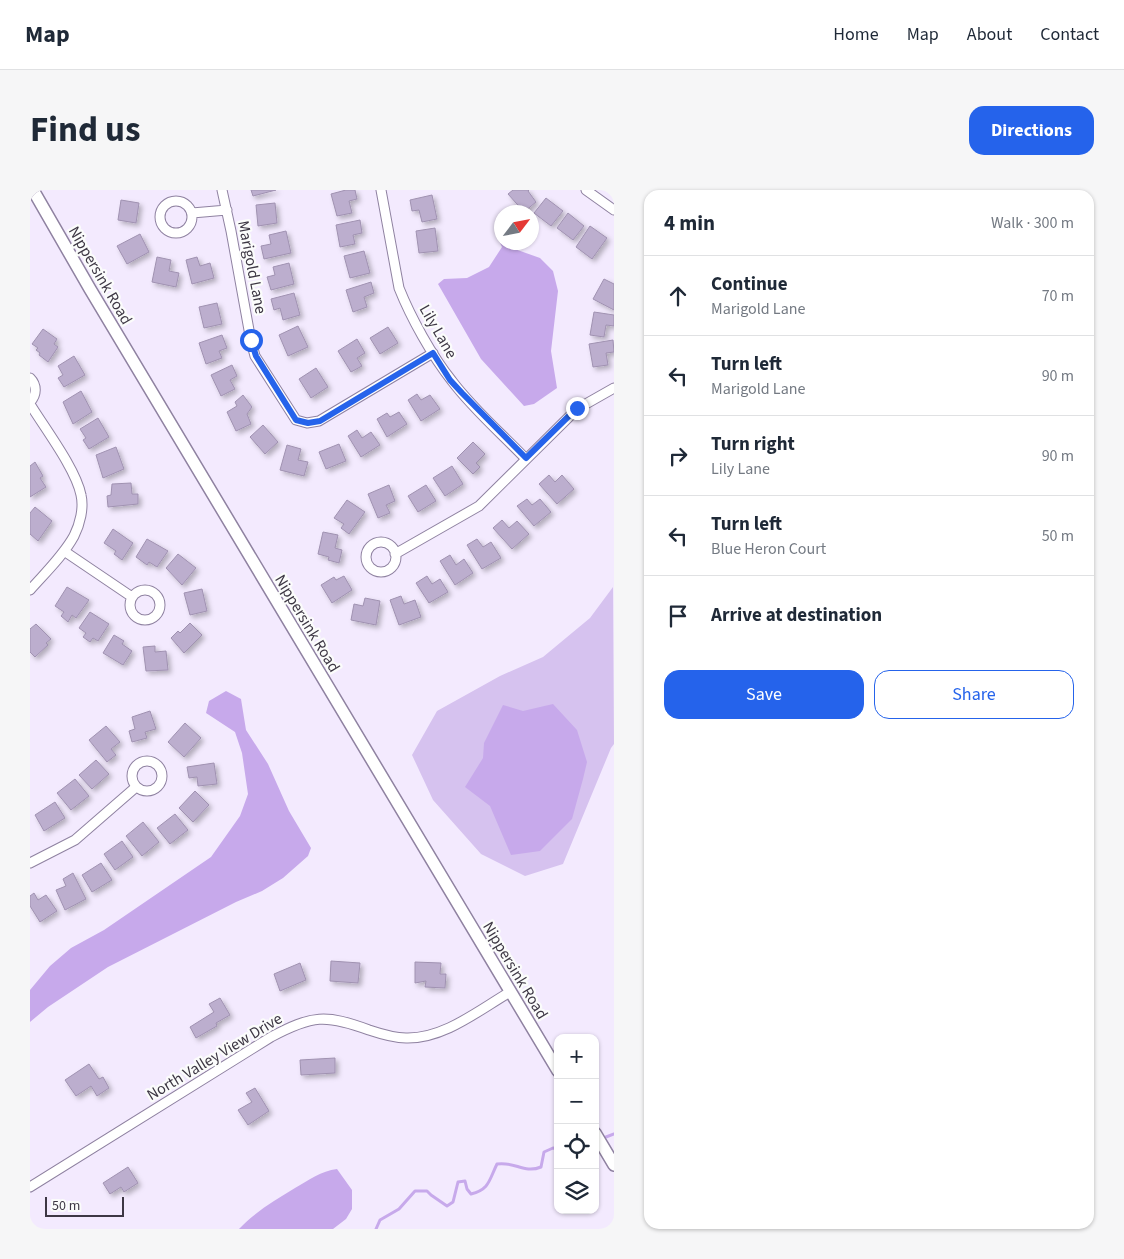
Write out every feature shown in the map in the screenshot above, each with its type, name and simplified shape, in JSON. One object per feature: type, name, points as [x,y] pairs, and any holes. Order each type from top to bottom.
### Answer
[{"type":"street","name":"Nippersink Road","points":[[33,190],[90,289],[554,1064]]},
{"type":"street","name":"Marigold Lane","points":[[222,190],[251,340],[256,356],[296,420],[308,423],[320,421],[433,353]]},
{"type":"street","name":"Lily Lane","points":[[381,190],[399,288],[405,302],[450,380],[526,458]]},
{"type":"street","points":[[586,190],[614,210]]},
{"type":"street","points":[[192,213],[226,210]]},
{"type":"street","points":[[30,378],[35,384],[36,390],[30,403],[75,477],[81,495],[82,509],[74,535],[64,551],[30,590]]},
{"type":"street","points":[[396,554],[479,506],[577,408],[614,388]]},
{"type":"street","points":[[64,551],[132,597]]},
{"type":"street","points":[[30,863],[75,840],[136,787]]},
{"type":"street","name":"North Valley View Drive","points":[[30,1187],[293,1025],[311,1020],[331,1018],[386,1035],[406,1038],[423,1037],[445,1030],[510,992]]},
{"type":"street","points":[[599,1140],[614,1164]]},
{"type":"shaded area","points":[[500,250],[517,250],[540,258],[553,271],[558,291],[551,351],[557,388],[534,404],[524,406],[481,359],[438,284],[444,279],[467,278],[489,267]]},
{"type":"shaded area","points":[[613,587],[614,744],[563,864],[525,876],[481,854],[433,800],[412,755],[437,711],[500,676],[543,657],[590,618]]},
{"type":"shaded area","points":[[226,691],[241,699],[246,730],[268,764],[289,811],[311,848],[308,856],[283,878],[262,891],[236,902],[108,967],[48,1007],[30,1022],[30,990],[50,966],[71,948],[104,930],[211,857],[240,816],[248,794],[242,753],[235,732],[206,713],[209,701]]},
{"type":"shaded area","points":[[553,704],[577,730],[587,762],[572,819],[540,851],[511,855],[490,806],[465,787],[483,758],[484,743],[503,705],[523,711]]},
{"type":"shaded area","points":[[337,1169],[352,1190],[352,1209],[346,1219],[333,1229],[239,1229],[258,1212],[310,1179]]},
{"type":"building","points":[[251,190],[276,190],[253,196]]},
{"type":"building","points":[[355,190],[357,199],[349,201],[352,213],[337,216],[331,194]]},
{"type":"building","points":[[513,190],[529,190],[536,202],[532,205],[518,205],[508,194]]},
{"type":"building","points":[[432,195],[437,219],[422,222],[419,210],[412,211],[410,200]]},
{"type":"building","points":[[546,198],[563,211],[551,226],[539,217],[539,207]]},
{"type":"building","points":[[121,200],[139,203],[136,223],[118,220]]},
{"type":"building","points":[[275,203],[277,223],[258,226],[256,205]]},
{"type":"building","points":[[568,213],[584,226],[573,240],[557,228]]},
{"type":"building","points":[[360,220],[362,233],[353,235],[355,244],[340,247],[336,225]]},
{"type":"building","points":[[590,226],[607,238],[592,259],[576,247]]},
{"type":"building","points":[[435,228],[438,251],[419,253],[416,231]]},
{"type":"building","points":[[286,231],[291,253],[264,259],[261,246],[271,244],[269,235]]},
{"type":"building","points":[[140,234],[149,252],[127,264],[117,246]]},
{"type":"building","points":[[364,251],[370,273],[350,278],[344,256]]},
{"type":"building","points":[[157,257],[171,260],[169,271],[179,273],[176,287],[152,282]]},
{"type":"building","points":[[197,257],[200,266],[210,263],[214,278],[192,284],[186,260]]},
{"type":"building","points":[[289,263],[294,284],[271,290],[267,277],[275,275],[273,267]]},
{"type":"building","points":[[604,279],[614,284],[614,310],[593,299]]},
{"type":"building","points":[[371,282],[374,293],[364,297],[367,307],[353,312],[346,290]]},
{"type":"building","points":[[294,293],[300,315],[283,320],[280,308],[274,310],[271,299]]},
{"type":"building","points":[[217,303],[222,324],[204,328],[199,307]]},
{"type":"building","points":[[594,312],[614,315],[614,326],[606,325],[604,337],[590,335]]},
{"type":"building","points":[[298,326],[308,347],[288,356],[279,335]]},
{"type":"building","points":[[388,327],[398,343],[380,354],[370,338]]},
{"type":"building","points":[[43,329],[57,339],[54,344],[58,347],[48,362],[39,355],[40,353],[36,350],[38,348],[32,344]]},
{"type":"building","points":[[222,335],[227,348],[219,351],[222,358],[206,364],[199,343]]},
{"type":"building","points":[[357,339],[365,353],[357,358],[362,366],[351,372],[338,351]]},
{"type":"building","points":[[613,340],[614,352],[606,353],[608,365],[593,367],[589,344]]},
{"type":"building","points":[[74,356],[85,375],[64,387],[58,378],[63,375],[58,366]]},
{"type":"building","points":[[232,365],[237,376],[230,380],[235,389],[221,396],[211,375]]},
{"type":"building","points":[[316,368],[328,387],[311,398],[299,379]]},
{"type":"building","points":[[81,391],[92,412],[73,424],[63,402]]},
{"type":"building","points":[[417,394],[421,400],[430,395],[440,409],[421,421],[408,400]]},
{"type":"building","points":[[243,395],[252,407],[247,414],[251,424],[236,431],[227,412],[237,406],[235,402]]},
{"type":"building","points":[[399,412],[407,424],[387,437],[377,419],[387,413],[390,417]]},
{"type":"building","points":[[98,418],[109,437],[89,449],[83,440],[86,438],[80,429]]},
{"type":"building","points":[[263,425],[278,442],[265,454],[250,437]]},
{"type":"building","points":[[357,430],[362,438],[371,432],[380,445],[361,457],[348,436]]},
{"type":"building","points":[[473,442],[485,454],[476,463],[480,467],[473,474],[457,458]]},
{"type":"building","points":[[339,444],[346,461],[326,469],[319,452]]},
{"type":"building","points":[[287,445],[301,449],[298,460],[308,462],[304,476],[280,470]]},
{"type":"building","points":[[116,447],[124,469],[103,478],[96,455]]},
{"type":"building","points":[[35,462],[43,476],[40,478],[46,487],[30,497],[30,466]]},
{"type":"building","points":[[452,466],[463,484],[445,496],[433,478]]},
{"type":"building","points":[[549,475],[555,482],[562,475],[574,489],[557,504],[539,484]]},
{"type":"building","points":[[131,483],[132,494],[138,494],[138,504],[108,507],[107,496],[111,495],[112,484]]},
{"type":"building","points":[[389,485],[395,501],[386,505],[390,513],[378,518],[368,494]]},
{"type":"building","points":[[426,485],[436,501],[418,512],[408,496]]},
{"type":"building","points":[[527,499],[532,505],[540,499],[551,512],[534,526],[517,506]]},
{"type":"building","points":[[347,500],[365,512],[349,534],[341,528],[344,524],[334,518]]},
{"type":"building","points":[[35,507],[52,521],[38,541],[30,534],[30,513]]},
{"type":"building","points":[[502,520],[509,528],[517,521],[529,534],[512,549],[493,528]]},
{"type":"building","points":[[113,529],[133,543],[122,560],[114,554],[116,551],[104,543]]},
{"type":"building","points":[[323,532],[338,535],[335,548],[342,550],[339,563],[328,560],[329,557],[318,554]]},
{"type":"building","points":[[147,539],[168,551],[157,567],[149,562],[147,565],[136,557]]},
{"type":"building","points":[[477,539],[483,547],[491,542],[501,558],[482,569],[467,545]]},
{"type":"building","points":[[178,554],[196,568],[182,585],[166,568]]},
{"type":"building","points":[[450,555],[456,565],[464,559],[473,573],[455,585],[440,561]]},
{"type":"building","points":[[344,576],[352,590],[332,603],[321,585],[334,577],[336,580]]},
{"type":"building","points":[[427,576],[432,584],[440,579],[448,592],[429,603],[416,583]]},
{"type":"building","points":[[67,587],[89,600],[76,618],[72,615],[68,622],[61,616],[64,612],[55,606]]},
{"type":"building","points":[[202,589],[207,611],[190,615],[184,593]]},
{"type":"building","points":[[401,596],[404,604],[415,600],[421,617],[399,625],[390,600]]},
{"type":"building","points":[[365,598],[380,601],[376,625],[351,620],[354,604],[363,606]]},
{"type":"building","points":[[90,612],[109,624],[98,641],[93,638],[90,642],[83,637],[86,633],[79,628]]},
{"type":"building","points":[[190,623],[202,635],[184,653],[171,638],[178,631],[180,633]]},
{"type":"building","points":[[36,624],[51,639],[46,643],[48,645],[35,657],[30,652],[30,629]]},
{"type":"building","points":[[114,635],[124,641],[122,644],[132,651],[123,665],[103,653]]},
{"type":"building","points":[[155,646],[155,652],[166,651],[168,670],[146,671],[143,647]]},
{"type":"building","points":[[150,711],[156,729],[145,732],[147,738],[132,742],[129,731],[135,729],[132,717]]},
{"type":"building","points":[[185,723],[201,738],[184,757],[168,742]]},
{"type":"building","points":[[106,726],[120,742],[111,749],[116,755],[107,762],[89,740]]},
{"type":"building","points":[[96,760],[109,774],[92,789],[79,775]]},
{"type":"building","points":[[214,763],[217,784],[198,786],[197,777],[189,778],[187,767]]},
{"type":"building","points":[[75,779],[89,796],[71,810],[57,793]]},
{"type":"building","points":[[195,791],[209,805],[193,822],[179,808]]},
{"type":"building","points":[[55,802],[65,818],[44,831],[35,815]]},
{"type":"building","points":[[175,814],[188,830],[170,844],[157,828]]},
{"type":"building","points":[[143,822],[159,842],[142,856],[126,836]]},
{"type":"building","points":[[122,841],[133,857],[115,870],[104,854]]},
{"type":"building","points":[[101,863],[112,880],[92,892],[82,875]]},
{"type":"building","points":[[73,873],[86,899],[65,910],[56,890],[66,886],[63,879]]},
{"type":"building","points":[[34,893],[38,900],[46,895],[57,911],[40,922],[30,906],[30,896]]},
{"type":"building","points":[[331,961],[360,963],[358,983],[330,981]]},
{"type":"building","points":[[415,962],[441,963],[440,974],[446,974],[445,988],[425,987],[426,981],[415,983]]},
{"type":"building","points":[[300,963],[306,980],[280,991],[274,974]]},
{"type":"building","points":[[220,998],[230,1015],[216,1023],[217,1026],[196,1038],[190,1027],[214,1012],[209,1004]]},
{"type":"building","points":[[335,1058],[335,1073],[301,1075],[300,1060]]},
{"type":"building","points":[[89,1064],[99,1079],[103,1077],[109,1088],[97,1096],[91,1086],[76,1096],[65,1080]]},
{"type":"building","points":[[255,1088],[269,1111],[248,1125],[238,1110],[252,1102],[246,1093]]},
{"type":"building","points":[[128,1167],[138,1183],[124,1192],[121,1187],[110,1194],[103,1183]]},
{"type":"waterway","points":[[606,1137],[614,1134]]},
{"type":"waterway","points":[[376,1229],[380,1220],[399,1209],[415,1191],[427,1191],[447,1206],[453,1202],[458,1182],[465,1181],[467,1189],[471,1194],[477,1192],[485,1187],[497,1164],[509,1164],[535,1169],[541,1167],[544,1152],[554,1148]]},
{"type":"route","points":[[251,340],[256,356],[289,411],[296,420],[308,423],[320,421],[433,353],[450,380],[526,458],[577,408]]}]
